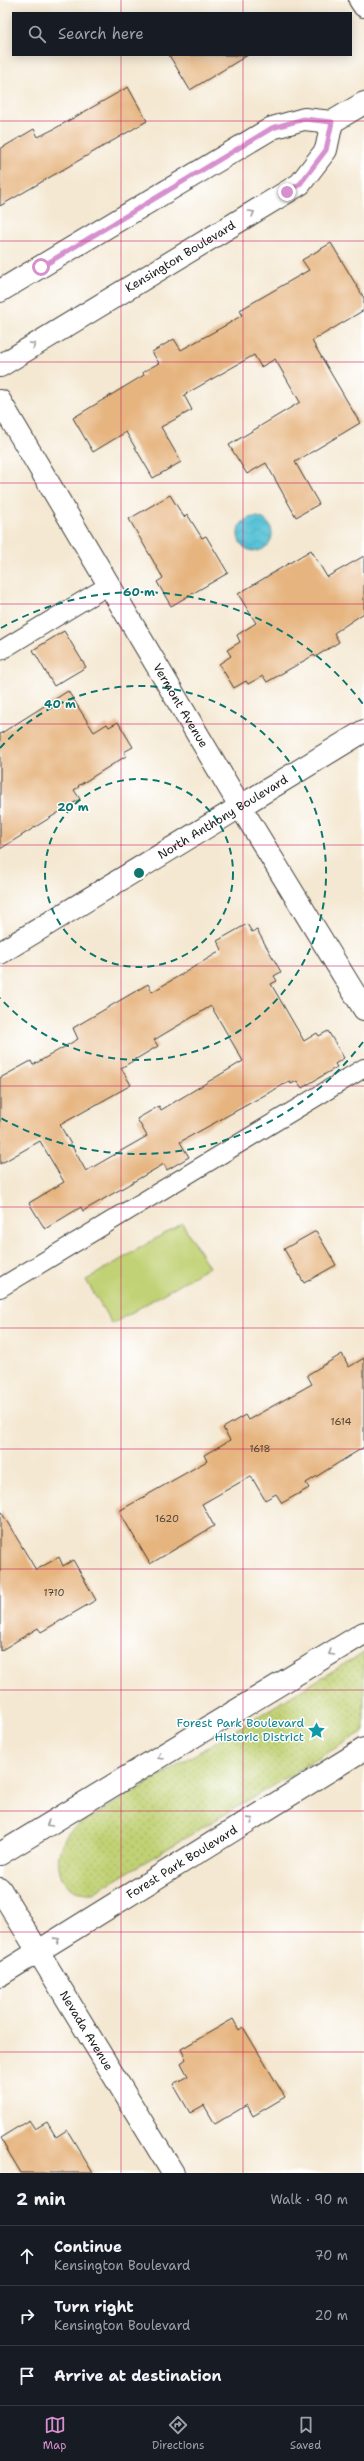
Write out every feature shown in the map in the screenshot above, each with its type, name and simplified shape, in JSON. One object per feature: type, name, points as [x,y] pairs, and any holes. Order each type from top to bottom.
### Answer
[{"type":"street","points":[[360,0],[364,6]]},
{"type":"street","points":[[0,291],[272,128],[304,119],[332,122],[364,103]]},
{"type":"street","name":"Kensington Boulevard","points":[[0,366],[300,184],[326,150],[332,122]]},
{"type":"street","name":"Vermont Avenue","points":[[0,401],[240,806],[364,1009]]},
{"type":"street","name":"North Anthony Boulevard","points":[[0,953],[364,731]]},
{"type":"street","points":[[0,1854],[364,1632]]},
{"type":"street","name":"Forest Park Boulevard","points":[[0,1975],[364,1749]]},
{"type":"street","name":"Nevada Avenue","points":[[0,1888],[172,2173]]},
{"type":"lane","points":[[0,651],[109,585]]},
{"type":"lane","points":[[0,1288],[364,1068]]},
{"type":"green space","points":[[182,1223],[209,1267],[112,1324],[86,1280]]},
{"type":"green space","points":[[364,1652],[364,1731],[93,1893],[80,1892],[70,1888],[60,1871],[59,1860],[60,1849],[65,1838],[72,1829]]},
{"type":"water","points":[[258,517],[267,522],[271,527],[271,541],[267,546],[262,550],[252,551],[248,550],[239,541],[238,531],[239,527],[248,518]]},
{"type":"building","points":[[170,56],[246,56],[190,90]]},
{"type":"building","points":[[128,87],[147,121],[0,206],[0,149],[34,129],[38,137]]},
{"type":"building","points":[[331,243],[364,298],[364,310],[312,341],[360,423],[295,462],[319,504],[296,517],[266,463],[247,474],[229,445],[300,402],[275,359],[261,367],[254,355],[184,395],[192,410],[161,427],[181,462],[153,478],[126,432],[93,452],[73,418],[144,375],[143,372],[159,363],[152,352],[174,339],[181,350],[228,324],[242,315],[240,310],[309,270],[302,260]]},
{"type":"building","points":[[170,495],[184,517],[187,514],[202,538],[206,536],[228,573],[171,606],[157,582],[163,578],[129,519]]},
{"type":"building","points":[[311,550],[327,577],[364,556],[364,613],[334,633],[339,642],[315,657],[314,655],[267,682],[263,676],[248,684],[246,681],[234,688],[219,664],[231,656],[227,650],[240,642],[237,635],[256,623],[238,594]]},
{"type":"building","points":[[64,631],[86,667],[54,686],[33,650]]},
{"type":"building","points":[[68,691],[94,732],[107,724],[109,727],[118,722],[133,747],[124,752],[126,756],[78,786],[79,787],[74,790],[80,799],[0,849],[0,734]]},
{"type":"building","points":[[247,924],[252,932],[257,930],[281,972],[274,976],[277,981],[271,984],[304,1041],[317,1033],[319,1036],[328,1031],[344,1058],[335,1064],[337,1067],[302,1088],[297,1081],[291,1084],[290,1081],[180,1142],[189,1157],[167,1170],[164,1164],[83,1211],[81,1207],[45,1229],[29,1203],[64,1182],[40,1141],[0,1164],[0,1078],[31,1061],[33,1065],[78,1039],[73,1028],[148,984],[152,992],[219,952],[222,949],[217,941]],"holes":[[[211,1006],[243,1061],[161,1110],[159,1106],[137,1119],[147,1136],[86,1171],[60,1125],[131,1085],[121,1068],[158,1046],[154,1040]]]},
{"type":"building","points":[[316,1231],[336,1265],[304,1283],[284,1249]]},
{"type":"building","points":[[342,1354],[349,1367],[364,1358],[364,1447],[306,1483],[309,1488],[282,1503],[276,1494],[265,1500],[251,1476],[202,1504],[214,1526],[150,1564],[119,1511],[207,1461],[204,1455],[230,1440],[223,1428],[245,1415],[248,1420],[312,1384],[307,1375]]},
{"type":"building","points":[[0,1510],[36,1570],[59,1557],[63,1566],[73,1560],[96,1600],[41,1632],[38,1628],[0,1651]]},
{"type":"building","points":[[233,2019],[239,2030],[243,2027],[285,2097],[253,2116],[247,2105],[215,2124],[204,2105],[190,2113],[173,2084],[188,2076],[181,2063],[186,2059],[181,2049]]},
{"type":"building","points":[[29,2120],[35,2129],[47,2122],[56,2137],[67,2130],[93,2173],[21,2173],[0,2138]]},
{"type":"place","name":"Forest Park Boulevard Historic District","points":[[317,1730]]},
{"type":"route","points":[[41,267],[272,128],[304,119],[332,122],[326,150],[300,184],[287,192]]}]
